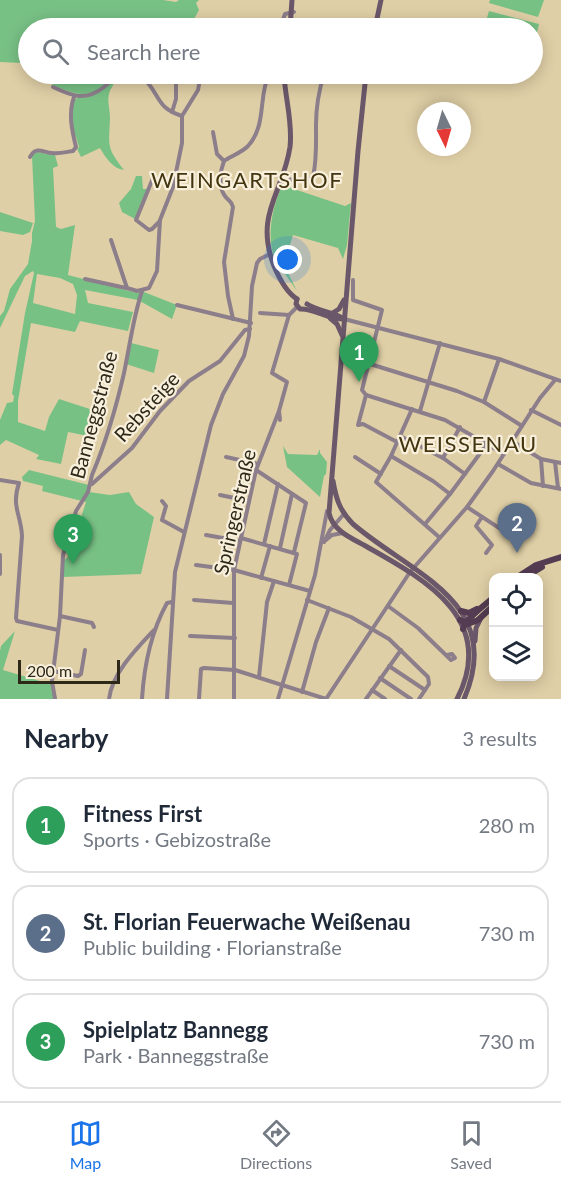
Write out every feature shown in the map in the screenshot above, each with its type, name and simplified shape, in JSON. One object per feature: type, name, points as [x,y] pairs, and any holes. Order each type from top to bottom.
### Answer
[{"type":"main road","points":[[292,0],[292,18]]},
{"type":"main road","points":[[377,18],[381,0]]},
{"type":"main road","points":[[285,84],[290,141],[287,160],[266,222],[270,254],[280,279],[297,299],[305,298],[306,306]]},
{"type":"main road","points":[[365,84],[328,502],[330,519],[334,526],[343,533],[412,570],[445,591],[461,611],[468,645],[469,667],[457,699]]},
{"type":"main road","points":[[329,316],[338,310],[346,295]]},
{"type":"main road","points":[[297,299],[297,307],[306,306],[329,316],[344,319]]},
{"type":"main road","points":[[329,316],[337,324],[342,337]]},
{"type":"main road","points":[[332,474],[335,495],[343,514],[361,532],[442,595],[464,623],[474,645]]},
{"type":"main road","points":[[524,573],[536,565],[561,559]]},
{"type":"main road","points":[[532,573],[561,559]]},
{"type":"main road","points":[[464,623],[489,602]]},
{"type":"main road","points":[[461,611],[469,613],[483,607]]},
{"type":"main road","points":[[464,699],[474,668],[476,628],[482,616],[489,610]]},
{"type":"main road","points":[[464,623],[482,616]]},
{"type":"street","points":[[284,18],[285,14],[293,12]]},
{"type":"street","points":[[53,87],[74,97],[91,96],[107,84]]},
{"type":"street","points":[[147,84],[159,102],[182,116],[198,90],[199,84]]},
{"type":"street","points":[[172,112],[176,84]]},
{"type":"street","points":[[233,319],[226,290],[224,262],[233,204],[222,190],[221,172],[224,162],[246,148],[252,139],[262,116],[266,84]]},
{"type":"street","points":[[280,177],[293,181],[307,181],[313,177],[316,164],[316,124],[321,84]]},
{"type":"street","points":[[30,157],[31,153],[39,149],[58,153],[73,151],[76,147],[72,133],[71,105],[74,97]]},
{"type":"street","name":"Banneggstraße","points":[[55,699],[52,690],[53,671],[60,616],[63,555],[76,511],[92,484],[92,475],[116,407],[117,394],[142,291],[149,288],[157,271],[160,220],[173,187],[182,143],[182,116]]},
{"type":"street","points":[[213,132],[218,154],[224,162]]},
{"type":"street","points":[[153,178],[136,220],[149,230],[160,220]]},
{"type":"street","points":[[111,240],[127,288]]},
{"type":"street","points":[[166,699],[175,572],[184,532],[215,412],[244,356],[250,326],[252,286],[256,263],[270,254]]},
{"type":"street","points":[[85,279],[127,288],[131,291],[142,291]]},
{"type":"street","points":[[353,280],[353,300],[382,310],[362,390],[366,395],[419,411],[460,427],[504,454]]},
{"type":"street","points":[[177,305],[233,319],[250,326]]},
{"type":"street","points":[[260,314],[289,315],[297,307]]},
{"type":"street","name":"Springerstraße","points":[[234,699],[234,570],[256,470],[279,411],[287,382],[272,373],[289,315]]},
{"type":"street","points":[[344,319],[440,342],[549,375],[561,381]]},
{"type":"street","name":"Rebsteige","points":[[92,484],[132,448],[160,411],[189,381],[220,361],[250,326]]},
{"type":"street","points":[[419,411],[440,342]]},
{"type":"street","points":[[484,402],[499,359]]},
{"type":"street","points":[[370,364],[429,381],[484,402],[522,426]]},
{"type":"street","points":[[199,699],[201,669],[235,670],[326,699],[412,570],[467,507],[498,464],[531,410],[555,380]]},
{"type":"street","points":[[366,395],[358,425],[363,424],[397,442]]},
{"type":"street","points":[[412,409],[391,456],[376,482],[439,537]]},
{"type":"street","points":[[531,410],[561,424]]},
{"type":"street","points":[[279,411],[280,420]]},
{"type":"street","points":[[443,458],[460,427]]},
{"type":"street","points":[[400,436],[443,458],[465,474]]},
{"type":"street","points":[[512,441],[541,459],[561,463]]},
{"type":"street","points":[[425,524],[450,495],[487,444]]},
{"type":"street","points":[[391,456],[433,481],[450,495]]},
{"type":"street","points":[[226,457],[258,464]]},
{"type":"street","points":[[355,457],[380,476]]},
{"type":"street","points":[[541,459],[543,486]]},
{"type":"street","points":[[498,464],[531,483],[560,488],[555,462]]},
{"type":"street","points":[[256,470],[306,503],[294,552]]},
{"type":"street","points":[[0,480],[19,483],[15,499],[22,526],[22,553],[17,621],[58,630]]},
{"type":"street","points":[[264,544],[278,484]]},
{"type":"street","points":[[280,548],[292,494]]},
{"type":"street","points":[[220,495],[249,501]]},
{"type":"street","points":[[162,501],[166,506],[162,520],[184,532]]},
{"type":"street","points":[[278,699],[322,545],[328,502]]},
{"type":"street","points":[[467,507],[513,537],[523,539]]},
{"type":"street","points":[[322,545],[343,514]]},
{"type":"street","points":[[482,517],[476,526],[492,545],[486,553]]},
{"type":"street","points":[[322,545],[332,535],[343,533]]},
{"type":"street","points":[[206,535],[240,539],[294,552],[297,557],[289,585]]},
{"type":"street","points":[[261,578],[270,546]]},
{"type":"street","points":[[0,555],[0,574]]},
{"type":"street","points":[[196,565],[234,570],[310,591]]},
{"type":"street","points":[[259,677],[267,602],[274,581]]},
{"type":"street","points":[[194,600],[233,603]]},
{"type":"street","points":[[307,600],[329,608],[389,639],[430,680],[419,699]]},
{"type":"street","points":[[142,699],[143,678],[155,629],[167,603],[172,602]]},
{"type":"street","points":[[388,606],[404,616],[447,656]]},
{"type":"street","points":[[302,692],[316,642],[329,608]]},
{"type":"street","points":[[60,616],[86,621],[92,623],[94,627]]},
{"type":"street","points":[[109,699],[116,679],[155,629]]},
{"type":"street","points":[[190,636],[235,639]]},
{"type":"street","points":[[53,671],[78,676],[81,674],[85,650]]},
{"type":"street","points":[[366,699],[400,650]]},
{"type":"street","points":[[388,666],[424,690]]},
{"type":"street","points":[[380,678],[411,699]]},
{"type":"street","points":[[372,690],[386,699]]},
{"type":"green space","points":[[0,0],[163,0],[176,2],[199,0],[196,3],[199,10],[195,18],[18,18],[18,63],[0,62]]},
{"type":"green space","points":[[490,0],[544,0],[538,17],[489,3]]},
{"type":"green space","points":[[489,11],[516,18],[487,18]]},
{"type":"green space","points":[[51,84],[106,84],[95,92],[87,94]]},
{"type":"green space","points":[[113,84],[108,97],[109,141],[111,151],[124,170],[113,165],[100,148],[81,157],[73,133],[73,102],[77,98],[97,93]]},
{"type":"green space","points":[[37,152],[55,155],[58,166],[53,168],[56,227],[61,229],[75,225],[68,275],[137,293],[144,292],[177,305],[172,319],[138,300],[85,290],[88,303],[133,312],[128,331],[80,321],[75,332],[31,323],[18,401],[18,422],[45,431],[49,417],[59,399],[96,411],[88,436],[68,432],[61,464],[36,459],[39,455],[6,440],[0,445],[0,420],[7,403],[13,402],[12,394],[25,313],[34,273],[33,271],[25,276],[0,328],[0,316],[4,311],[10,289],[28,264],[35,221],[32,156]],"holes":[[[37,274],[60,278],[73,284],[77,295],[75,314],[33,303]]]},
{"type":"green space","points":[[136,176],[142,176],[143,189],[147,189],[135,219],[122,212],[119,203],[131,189]]},
{"type":"green space","points":[[282,185],[345,206],[351,203],[347,245],[343,259],[338,248],[293,235],[284,265],[297,291],[283,271],[281,264],[276,264],[271,244],[271,224]]},
{"type":"green space","points":[[0,212],[33,223],[30,232],[23,235],[0,231]]},
{"type":"green space","points":[[131,343],[159,350],[154,373],[126,364]]},
{"type":"green space","points":[[283,446],[288,454],[317,455],[320,449],[320,453],[327,462],[320,497],[287,467]]},
{"type":"green space","points":[[29,470],[89,485],[89,492],[110,495],[129,492],[136,504],[154,517],[141,574],[63,577],[64,560],[68,557],[86,502],[42,491],[43,486],[23,481],[22,477]]},
{"type":"green space","points":[[15,631],[3,670],[40,681],[52,681],[57,699],[0,699],[1,646]]},
{"type":"place","name":"Fitness First","points":[[359,382]]},
{"type":"place","name":"St. Florian Feuerwache Weißenau","points":[[517,553]]},
{"type":"place","name":"Spielplatz Bannegg","points":[[73,564]]},
{"type":"district","name":"WEINGARTSHOF","points":[[247,180]]},
{"type":"district","name":"WEISSENAU","points":[[468,444]]}]
